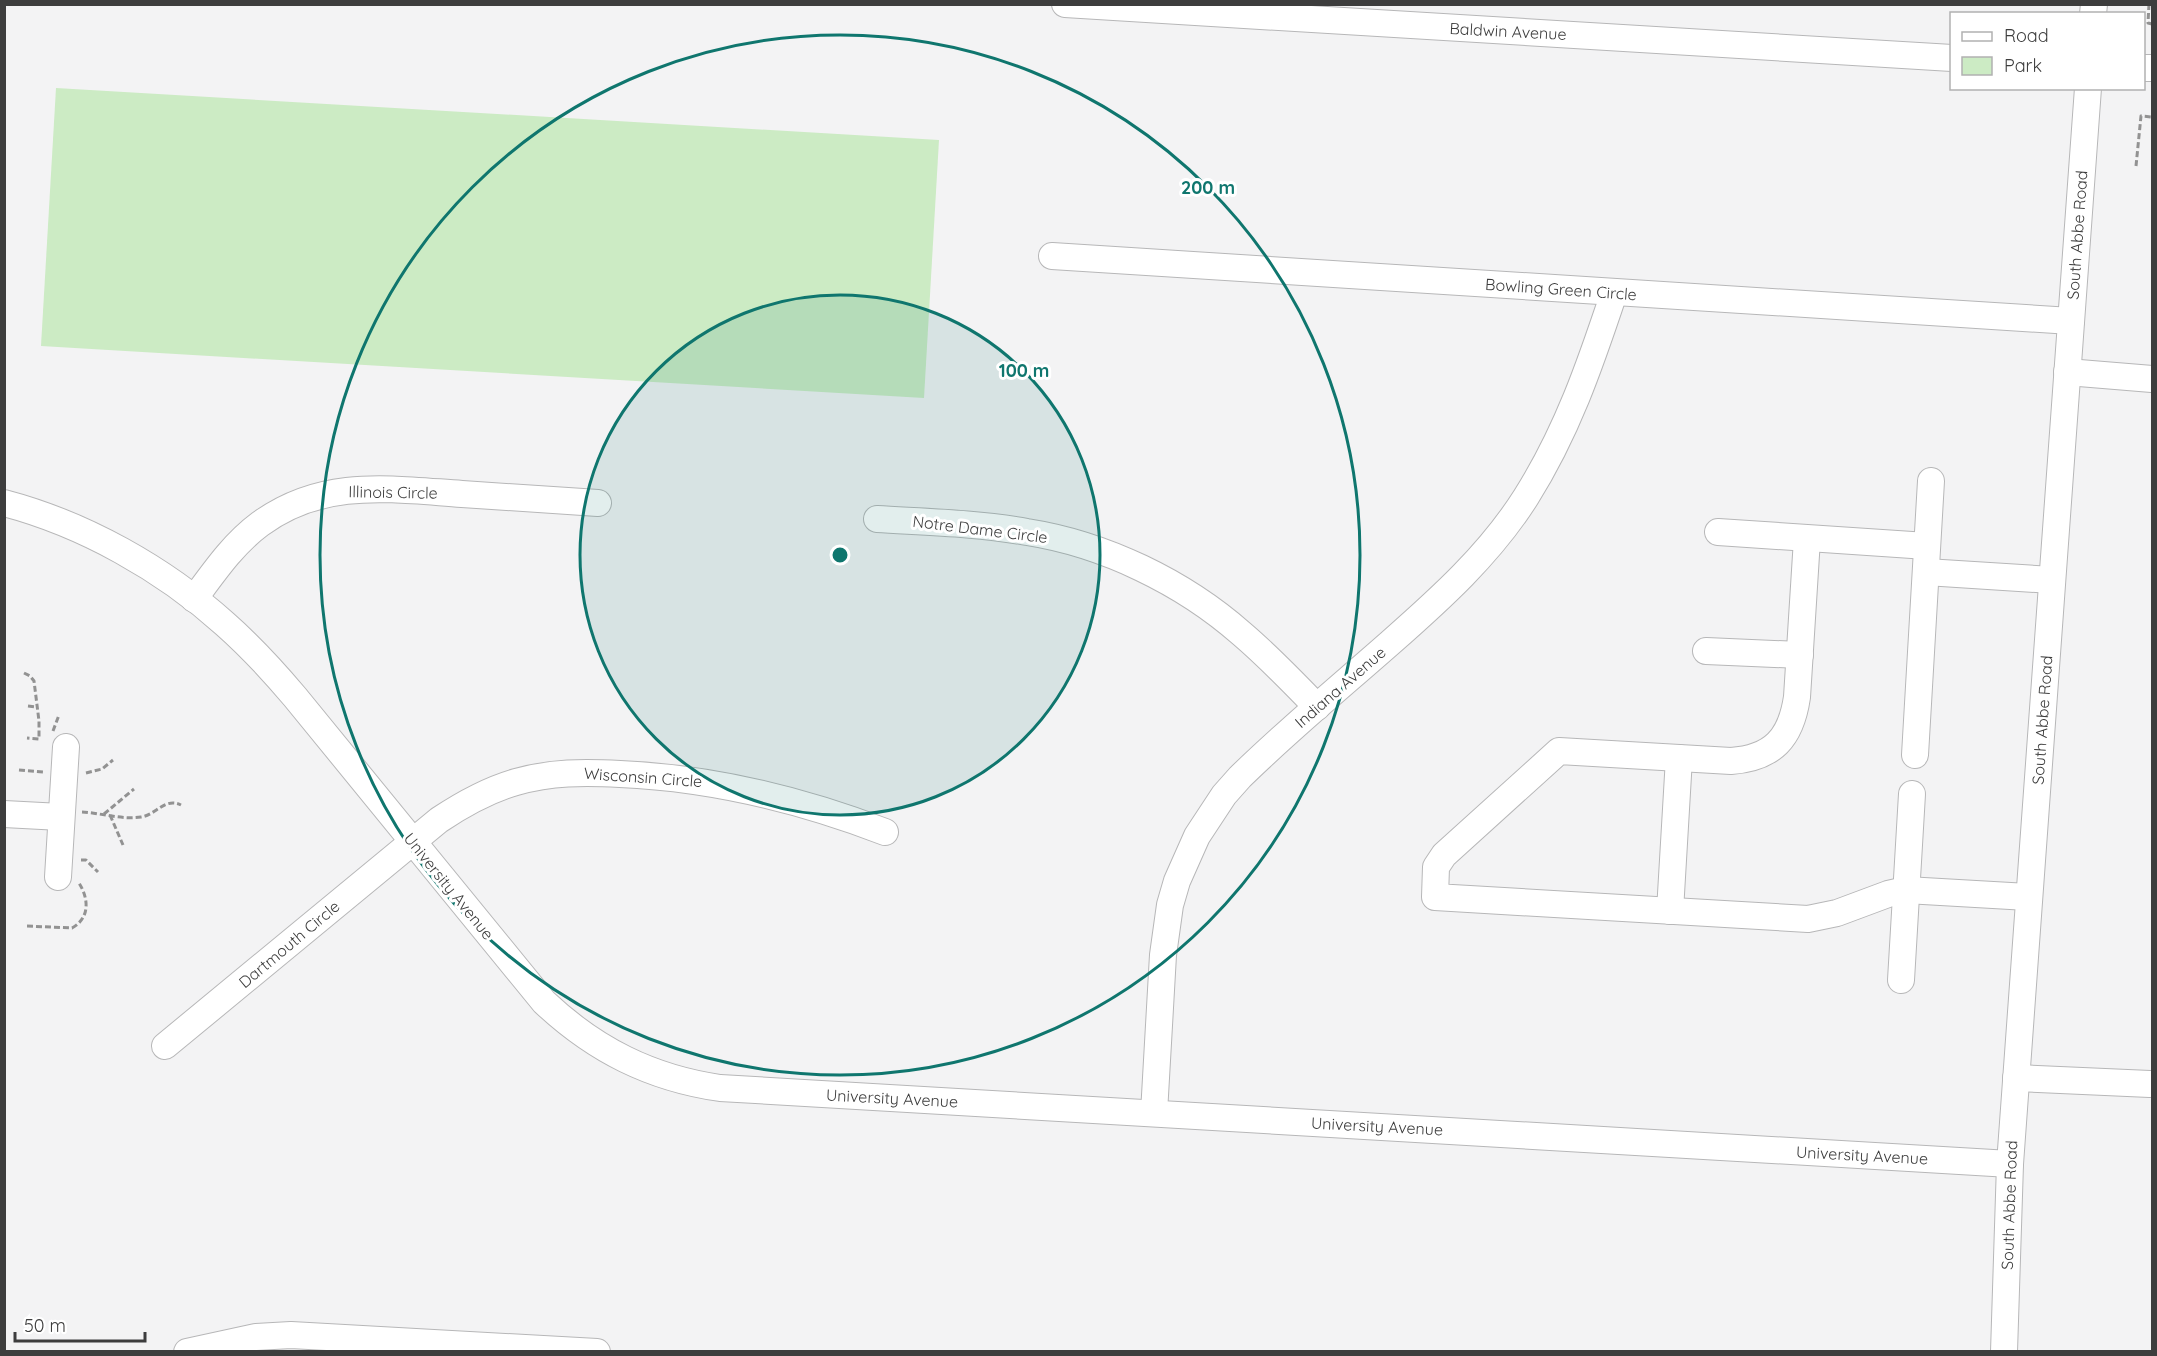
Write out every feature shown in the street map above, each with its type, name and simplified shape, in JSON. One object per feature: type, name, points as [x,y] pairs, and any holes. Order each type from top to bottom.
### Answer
[{"type":"street","name":"Baldwin Avenue","points":[[1065,4],[1950,58]]},
{"type":"street","name":"South Abbe Road","points":[[2004,1352],[2010,1164],[2088,90]]},
{"type":"street","name":"Bowling Green Circle","points":[[1052,256],[2071,321]]},
{"type":"street","name":"Indiana Avenue","points":[[1154,1113],[1166,929],[1177,882],[1201,829],[1224,795],[1258,759],[1430,607],[1465,574],[1497,538],[1525,499],[1550,458],[1571,414],[1614,293]]},
{"type":"street","points":[[2067,372],[2152,379]]},
{"type":"street","points":[[1916,755],[1931,481]]},
{"type":"street","name":"Illinois Circle","points":[[194,599],[236,546],[260,524],[302,501],[333,492],[381,488],[598,503]]},
{"type":"street","name":"University Avenue","points":[[4,503],[62,523],[108,544],[152,570],[224,623],[262,658],[296,696],[544,1002],[569,1024],[603,1048],[648,1070],[679,1080],[720,1088],[2010,1164]]},
{"type":"street","name":"Notre Dame Circle","points":[[877,519],[974,525],[1027,532],[1075,543],[1141,568],[1176,586],[1241,632],[1317,707]]},
{"type":"street","points":[[1718,532],[1927,546]]},
{"type":"street","points":[[1807,539],[1795,712],[1783,739],[1767,753],[1750,759],[1731,761],[1559,752],[1444,855],[1436,867],[1435,897],[1808,919],[1837,913],[1888,894],[1906,890],[2028,897]]},
{"type":"street","points":[[1926,572],[2052,580]]},
{"type":"street","points":[[1706,651],[1800,655]]},
{"type":"street","points":[[66,747],[62,817],[69,880]]},
{"type":"street","points":[[1670,911],[1679,758]]},
{"type":"street","name":"Wisconsin Circle","points":[[413,842],[457,808],[495,789],[536,777],[579,772],[648,775],[714,783],[780,796],[844,816],[885,832]]},
{"type":"street","points":[[1901,980],[1912,794]]},
{"type":"street","points":[[4,814],[62,817]]},
{"type":"street","name":"Dartmouth Circle","points":[[165,1046],[413,842]]},
{"type":"street","points":[[2016,1078],[2152,1085]]},
{"type":"street","points":[[187,1352],[256,1337],[291,1335],[369,1345],[594,1351]]},
{"type":"path","points":[[2149,4],[2148,23],[2152,24]]},
{"type":"path","points":[[2136,166],[2141,116],[2152,117]]},
{"type":"path","points":[[24,673],[34,681],[39,739],[27,738]]},
{"type":"path","points":[[28,706],[37,707]]},
{"type":"path","points":[[91,773],[102,769],[113,760]]},
{"type":"path","points":[[19,770],[37,771]]},
{"type":"path","points":[[104,814],[134,789]]},
{"type":"path","points":[[88,812],[145,816],[172,802],[181,805]]},
{"type":"path","points":[[110,815],[123,845]]},
{"type":"path","points":[[145,816],[149,822]]},
{"type":"path","points":[[86,860],[98,872]]},
{"type":"path","points":[[27,926],[72,928],[84,917],[87,906],[69,880]]},
{"type":"green space","points":[[56,88],[939,140],[924,398],[41,346]]}]
